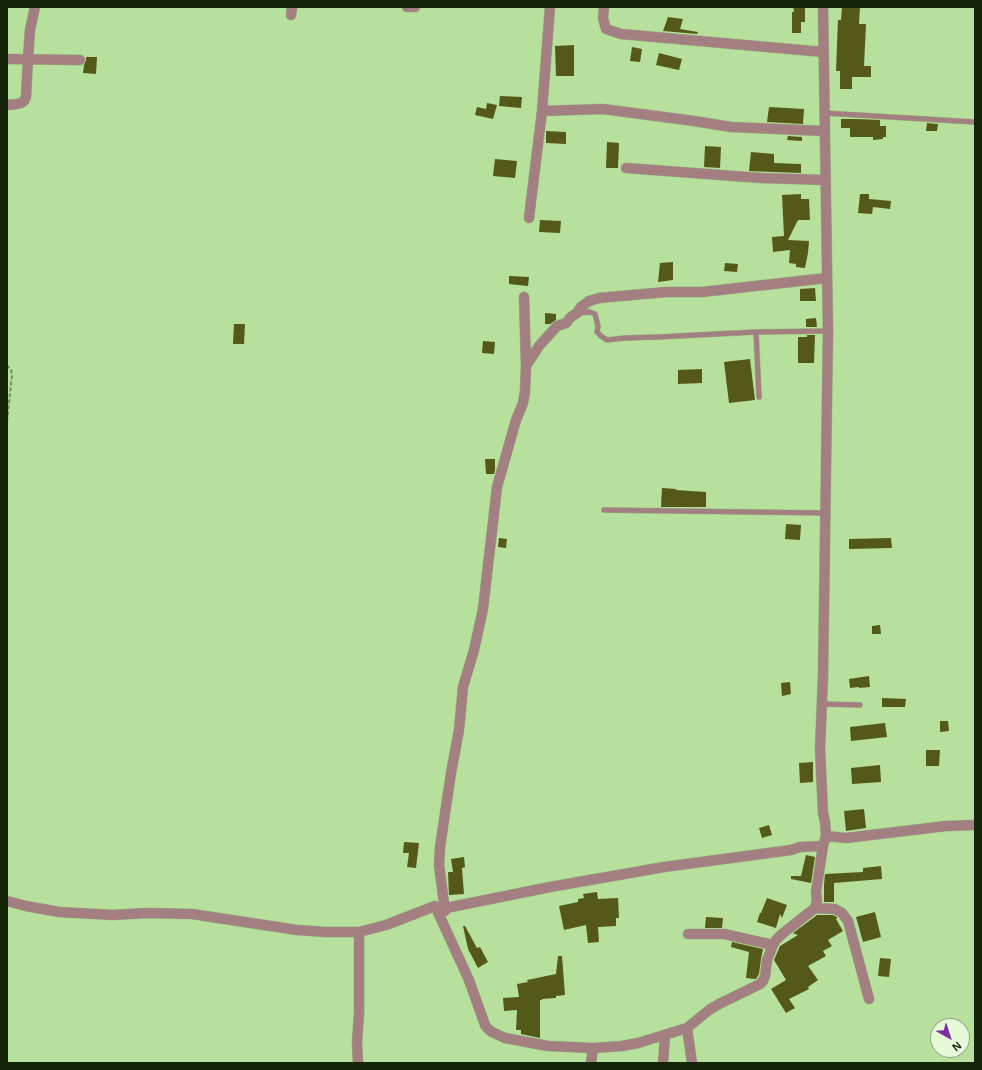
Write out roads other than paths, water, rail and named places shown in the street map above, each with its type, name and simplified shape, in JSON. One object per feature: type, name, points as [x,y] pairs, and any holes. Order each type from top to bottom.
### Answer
[{"type":"street","points":[[7,105],[21,103],[26,97],[30,30],[35,7]]},
{"type":"street","points":[[407,7],[415,7]]},
{"type":"street","points":[[529,218],[542,112],[550,7]]},
{"type":"street","points":[[604,7],[603,18],[606,29],[621,34],[823,52]]},
{"type":"street","points":[[524,297],[526,366],[524,403],[516,420],[497,487],[483,609],[474,650],[463,687],[459,730],[440,847],[440,908],[469,980],[485,1025],[492,1032],[505,1038],[548,1046],[593,1048],[622,1046],[638,1043],[687,1028],[709,1010],[760,984],[763,981],[773,945],[782,934],[815,908],[817,900],[816,892],[825,841],[820,749],[826,513],[828,331],[823,7]]},
{"type":"street","points":[[7,59],[80,60]]},
{"type":"street","points":[[542,112],[603,110],[731,128],[824,131]]},
{"type":"street","points":[[626,168],[761,178],[825,180]]},
{"type":"street","points":[[526,366],[539,346],[558,326],[566,323],[589,300],[666,292],[702,292],[827,278]]},
{"type":"street","points":[[7,901],[59,912],[113,915],[147,913],[192,914],[297,930],[359,932],[440,908],[657,868],[791,850],[825,841],[846,838],[946,826],[975,825]]},
{"type":"street","points":[[815,908],[835,909],[842,913],[848,920],[869,999]]},
{"type":"street","points":[[358,1063],[359,932]]},
{"type":"street","points":[[688,934],[724,934],[773,945]]},
{"type":"street","points":[[687,1028],[692,1063]]},
{"type":"street","points":[[663,1063],[665,1035]]},
{"type":"street","points":[[591,1063],[593,1048]]},
{"type":"lane","points":[[824,113],[975,122]]},
{"type":"lane","points":[[577,313],[590,312],[594,314],[598,326],[597,332],[607,340],[756,332],[828,331]]},
{"type":"lane","points":[[756,332],[759,397]]},
{"type":"lane","points":[[604,510],[826,513]]},
{"type":"lane","points":[[822,704],[860,705]]}]
